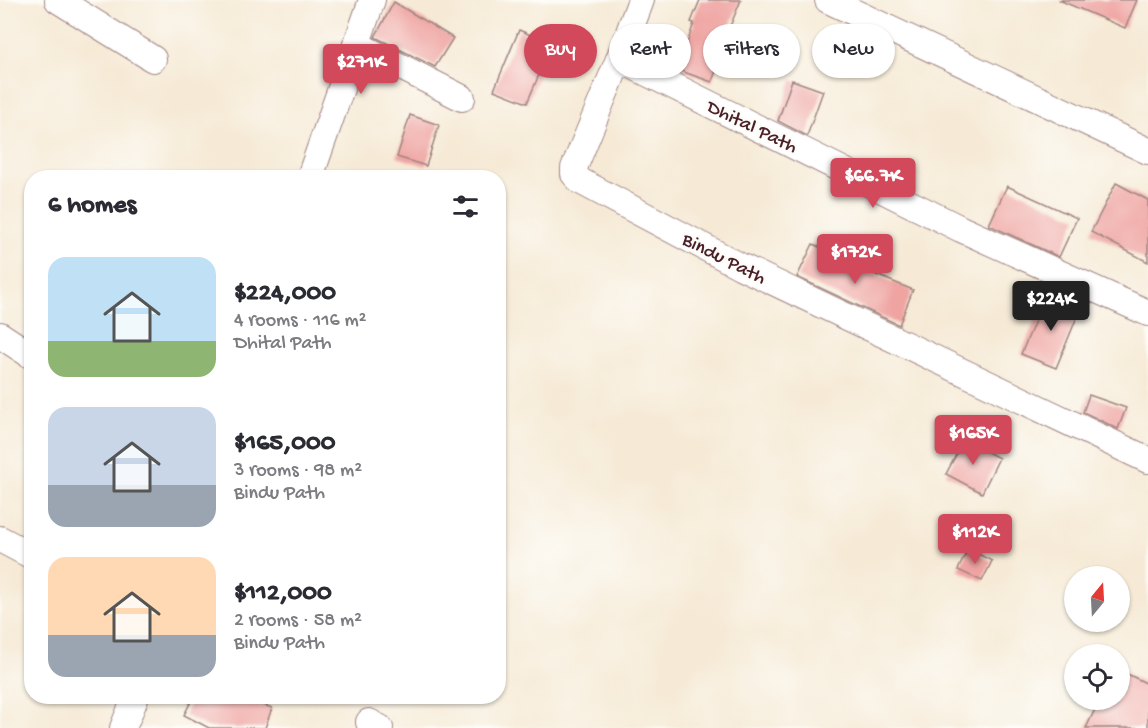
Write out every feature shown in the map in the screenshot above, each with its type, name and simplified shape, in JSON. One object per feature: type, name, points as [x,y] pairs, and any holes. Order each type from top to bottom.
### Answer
[{"type":"street","points":[[58,0],[153,59]]},
{"type":"street","points":[[312,170],[372,0]]},
{"type":"street","name":"Bindu Path","points":[[632,24],[641,0]]},
{"type":"street","points":[[828,0],[1148,151]]},
{"type":"street","points":[[356,44],[462,98]]},
{"type":"street","name":"Bindu Path","points":[[611,78],[574,168],[574,174],[580,181],[740,266],[1148,460]]},
{"type":"street","name":"Dhital Path","points":[[657,78],[961,228],[1148,313]]},
{"type":"street","points":[[0,335],[24,351]]},
{"type":"street","points":[[0,539],[24,552]]},
{"type":"street","points":[[123,728],[133,704]]},
{"type":"building","points":[[700,0],[741,0],[731,24],[703,24],[703,78],[713,78],[712,82],[691,75],[691,32],[694,23],[691,22]]},
{"type":"building","points":[[1059,0],[1137,0],[1125,28]]},
{"type":"building","points":[[394,2],[453,38],[435,67],[375,37]]},
{"type":"building","points":[[519,30],[524,32],[524,78],[538,78],[527,103],[494,90]]},
{"type":"building","points":[[792,80],[823,91],[807,136],[778,121]]},
{"type":"building","points":[[410,115],[439,125],[426,166],[397,157]]},
{"type":"building","points":[[1116,183],[1148,200],[1148,262],[1091,232]]},
{"type":"building","points":[[1007,186],[1077,218],[1059,257],[989,225]]},
{"type":"building","points":[[813,244],[848,261],[847,263],[913,290],[899,325],[797,277]]},
{"type":"building","points":[[1046,295],[1080,310],[1056,368],[1021,354]]},
{"type":"building","points":[[1089,395],[1126,408],[1118,429],[1083,412]]},
{"type":"building","points":[[964,440],[999,458],[982,493],[946,474]]},
{"type":"building","points":[[968,549],[992,561],[982,581],[958,570]]},
{"type":"building","points":[[1130,675],[1148,684],[1148,728],[1086,728],[1095,710],[1130,710]]},
{"type":"building","points":[[190,704],[261,704],[272,708],[265,728],[209,728],[184,715]]}]
